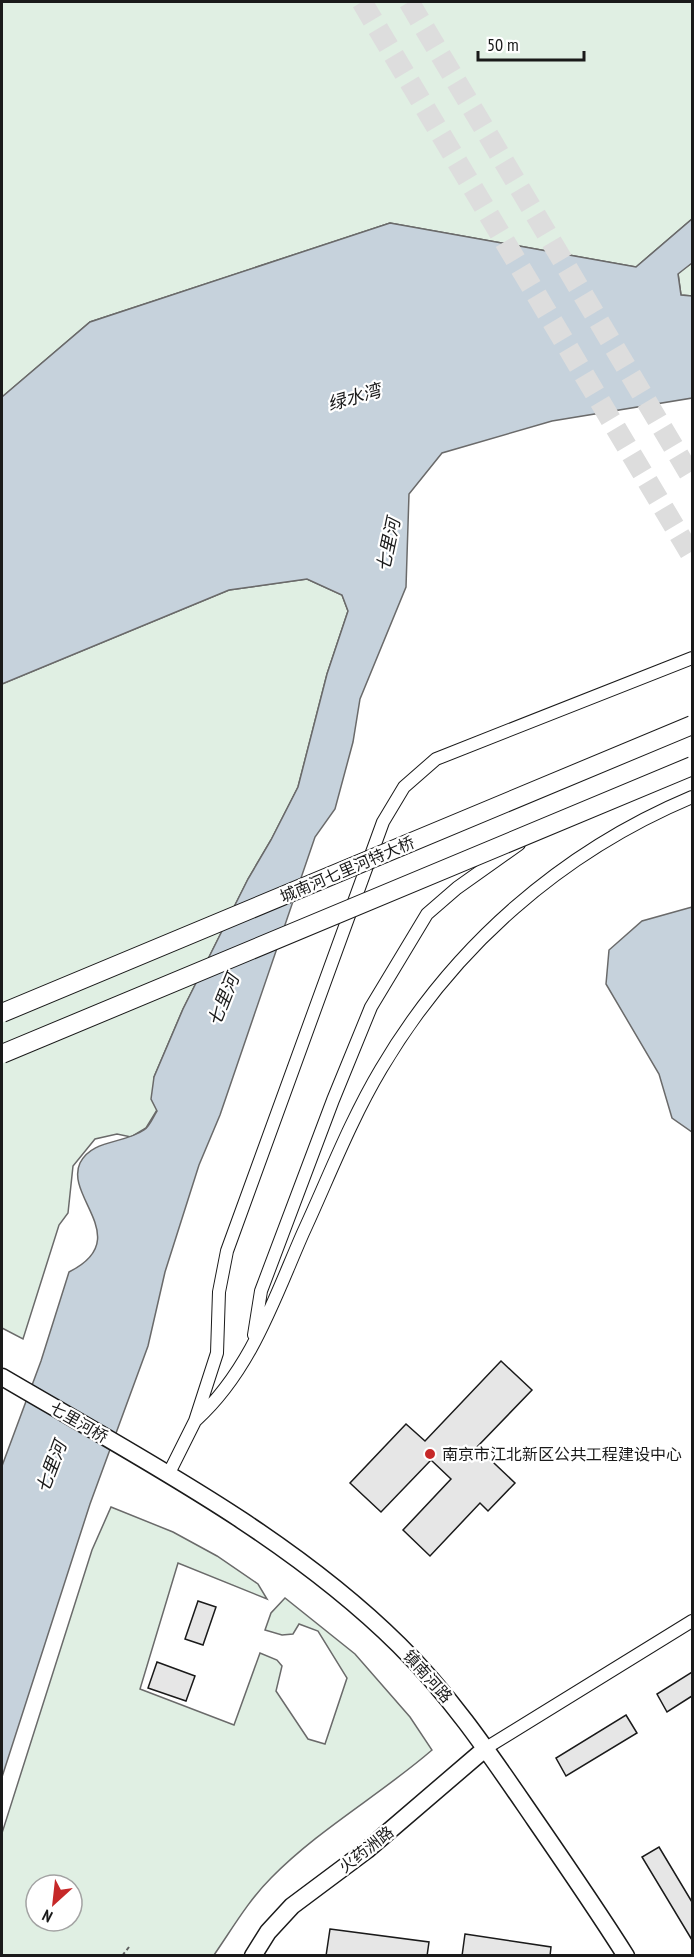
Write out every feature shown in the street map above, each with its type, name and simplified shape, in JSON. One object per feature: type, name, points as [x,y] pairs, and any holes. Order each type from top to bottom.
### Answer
[{"type":"main road","name":"城南河七里河特大桥","points":[[2,1013],[693,725]]},
{"type":"main road","points":[[2,1054],[693,766]]},
{"type":"street","points":[[195,1421],[217,1353],[219,1292],[226,1251],[383,822],[404,788],[436,759],[693,658]]},
{"type":"street","points":[[162,1472],[195,1421],[215,1402],[252,1348],[380,1071],[437,987],[511,910],[560,870],[617,833],[693,797]]},
{"type":"street","points":[[252,1348],[261,1291],[333,1100],[371,1007],[428,914],[457,888],[539,830]]},
{"type":"street","name":"七里河桥","points":[[2,1377],[162,1472]]},
{"type":"street","name":"镇南河路","points":[[162,1472],[255,1531],[335,1588],[399,1645],[456,1707],[486,1748],[626,1956]]},
{"type":"street","points":[[486,1748],[693,1621]]},
{"type":"street","name":"火药洲路","points":[[253,1956],[268,1932],[292,1906],[367,1850],[486,1748]]},
{"type":"path","points":[[122,1956],[129,1947],[128,1956]]},
{"type":"green space","points":[[2,2],[692,2],[692,219],[636,267],[390,223],[90,322],[2,397]]},
{"type":"green space","points":[[692,263],[692,296],[681,295],[678,273]]},
{"type":"green space","points":[[307,579],[342,595],[348,611],[327,674],[298,787],[248,879],[183,1009],[154,1077],[157,1110],[146,1128],[131,1137],[117,1134],[95,1139],[73,1166],[68,1213],[59,1225],[23,1339],[2,1328],[2,684],[229,590]]},
{"type":"green space","points":[[111,1507],[173,1532],[217,1556],[258,1584],[267,1599],[178,1563],[140,1689],[234,1725],[260,1653],[277,1660],[282,1666],[276,1691],[308,1739],[325,1744],[347,1678],[318,1631],[299,1624],[293,1634],[282,1635],[265,1630],[271,1613],[285,1598],[355,1654],[410,1717],[432,1750],[290,1860],[255,1896],[214,1955],[2,1955],[2,1833],[92,1550]]},
{"type":"water","points":[[692,219],[692,263],[678,274],[681,295],[692,296],[692,398],[552,421],[442,453],[409,494],[406,587],[360,699],[353,742],[335,809],[315,837],[220,1115],[199,1165],[165,1272],[148,1346],[90,1504],[2,1777],[2,1466],[41,1361],[69,1272],[88,1259],[96,1246],[97,1232],[78,1176],[80,1163],[92,1150],[144,1130],[157,1111],[151,1099],[154,1077],[183,1009],[248,879],[298,787],[327,674],[348,611],[342,595],[307,579],[229,590],[2,684],[2,397],[90,322],[390,223],[636,267]]},
{"type":"water","points":[[692,907],[692,1132],[672,1118],[659,1074],[606,984],[609,950],[642,921]]},
{"type":"building","name":"南京市江北新区公共工程建设中心","points":[[501,1361],[532,1390],[477,1447],[515,1483],[488,1511],[480,1503],[430,1556],[403,1530],[451,1479],[431,1460],[381,1512],[350,1483],[406,1424],[425,1441]]},
{"type":"building","points":[[198,1601],[216,1607],[203,1645],[185,1639]]},
{"type":"building","points":[[157,1662],[195,1676],[186,1701],[148,1688]]},
{"type":"building","points":[[692,1672],[692,1696],[667,1712],[657,1694]]},
{"type":"building","points":[[626,1715],[637,1733],[566,1776],[556,1758]]},
{"type":"building","points":[[659,1847],[692,1902],[692,1940],[642,1857]]},
{"type":"building","points":[[330,1929],[429,1942],[427,1956],[326,1956]]},
{"type":"building","points":[[465,1934],[551,1947],[550,1956],[462,1956]]},
{"type":"tunnel","points":[[362,2],[692,556]]},
{"type":"tunnel","points":[[409,2],[692,478]]},
{"type":"place","name":"南京市江北新区公共工程建设中心","points":[[430,1454]]},
{"type":"water label","name":"绿水湾","points":[[354,397]]},
{"type":"water label","name":"七里河","points":[[388,545]]},
{"type":"water label","name":"七里河","points":[[223,1000]]},
{"type":"water label","name":"七里河","points":[[51,1467]]}]
